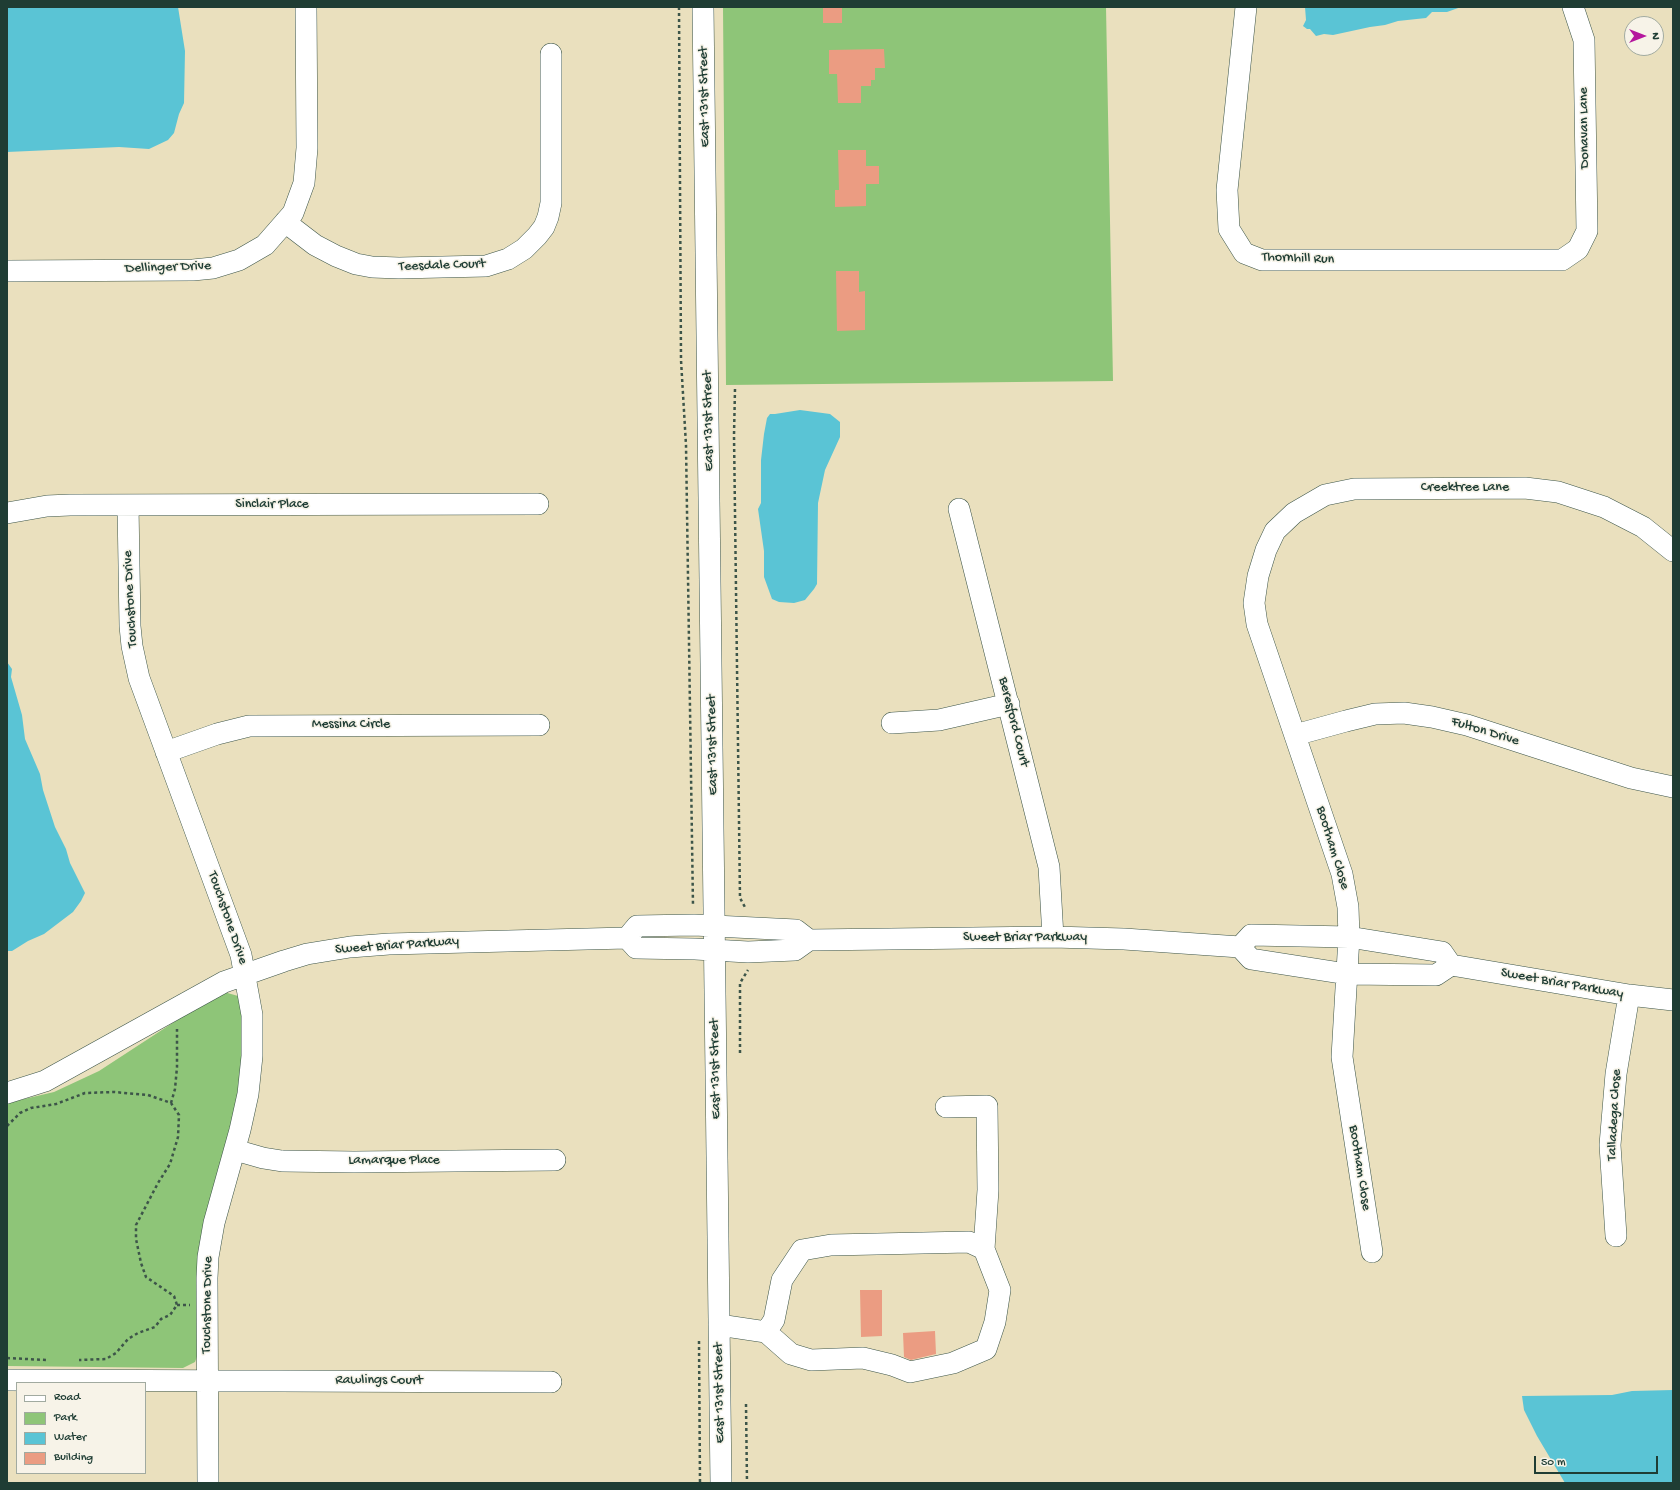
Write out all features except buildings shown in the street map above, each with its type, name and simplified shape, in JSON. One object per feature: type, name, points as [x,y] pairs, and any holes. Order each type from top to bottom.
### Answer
[{"type":"street","name":"Dellinger Drive","points":[[7,271],[193,270],[213,268],[233,263],[253,253],[269,240],[293,213],[304,183],[306,167],[306,7]]},
{"type":"street","name":"East 131st Street","points":[[703,7],[721,1483]]},
{"type":"street","name":"Thornhill Run","points":[[1246,7],[1227,190],[1229,229],[1244,253],[1262,260],[1562,260],[1578,249]]},
{"type":"street","name":"Donavan Lane","points":[[1573,7],[1584,40],[1587,231],[1578,249]]},
{"type":"street","name":"Teesdale Court","points":[[284,222],[315,245],[336,256],[356,264],[372,267],[400,268],[486,266],[508,259],[524,249],[544,227],[551,204],[551,54]]},
{"type":"street","name":"Creektree Lane","points":[[1266,550],[1275,531],[1294,513],[1325,495],[1354,488],[1525,488],[1558,492],[1604,507],[1643,527],[1673,551]]},
{"type":"street","name":"Sinclair Place","points":[[7,514],[47,506],[538,504]]},
{"type":"street","name":"Touchstone Drive","points":[[128,505],[132,646],[139,678],[242,955],[252,1015],[252,1056],[248,1094],[235,1150],[214,1223],[208,1257],[208,1483]]},
{"type":"street","name":"Beresford Court","points":[[959,509],[1049,867],[1053,937]]},
{"type":"street","name":"Bootham Close","points":[[1266,550],[1258,576],[1254,603],[1257,624],[1342,874],[1348,906],[1349,937],[1342,1057],[1372,1252]]},
{"type":"street","points":[[892,722],[939,720],[1009,704]]},
{"type":"street","name":"Fulton Drive","points":[[1295,735],[1375,714],[1404,714],[1432,717],[1467,725],[1631,778],[1673,787]]},
{"type":"street","name":"Messina Circle","points":[[166,752],[216,734],[249,726],[539,725]]},
{"type":"street","points":[[694,925],[715,927],[796,930],[809,940],[795,950],[748,952],[636,948],[627,938],[637,926],[694,925]]},
{"type":"street","points":[[1250,935],[1349,937],[1442,952],[1451,965],[1436,975],[1347,974],[1251,959],[1240,947],[1250,935]]},
{"type":"street","name":"Sweet Briar Parkway","points":[[809,940],[1053,937],[1124,939],[1240,947]]},
{"type":"street","name":"Sweet Briar Parkway","points":[[7,1093],[45,1081],[213,987],[246,974],[307,954],[350,947],[389,944],[627,938]]},
{"type":"street","name":"Sweet Briar Parkway","points":[[1451,965],[1629,995],[1673,1000]]},
{"type":"street","name":"Talladega Close","points":[[1616,1236],[1610,1145],[1616,1074],[1629,995]]},
{"type":"street","points":[[719,1325],[766,1332],[791,1354],[811,1360],[863,1358],[892,1365],[910,1372],[954,1363],[986,1349],[995,1322],[1000,1290],[984,1249],[988,1190],[987,1106],[946,1107]]},
{"type":"street","name":"Lamarque Place","points":[[235,1150],[263,1158],[282,1161],[362,1162],[555,1160]]},
{"type":"street","points":[[766,1332],[774,1320],[782,1280],[802,1250],[831,1245],[969,1242],[984,1249]]},
{"type":"street","name":"Rawlings Court","points":[[7,1380],[551,1382]]},
{"type":"path","points":[[678,7],[681,360],[686,446],[694,925]]},
{"type":"path","points":[[735,389],[734,435],[740,898],[746,907]]},
{"type":"path","points":[[740,1053],[740,983],[749,969]]},
{"type":"path","points":[[171,1103],[175,1089],[177,1067],[178,1007]]},
{"type":"path","points":[[7,1126],[20,1113],[31,1108],[56,1104],[85,1094],[114,1092],[148,1095],[171,1103],[180,1115],[178,1137],[170,1164],[158,1182],[136,1225],[136,1239],[141,1263],[146,1277],[174,1296],[177,1305],[170,1315],[161,1320],[155,1327],[138,1333],[128,1339],[116,1353],[106,1359],[74,1360]]},
{"type":"path","points":[[699,1339],[700,1483]]},
{"type":"path","points":[[7,1358],[53,1360]]},
{"type":"path","points":[[746,1404],[747,1483]]},
{"type":"green space","points":[[723,7],[1106,7],[1113,381],[726,385]]},
{"type":"green space","points":[[224,992],[238,996],[246,1025],[237,1111],[199,1351],[195,1362],[183,1368],[7,1366],[7,1103],[54,1092],[99,1071],[214,996]]},
{"type":"water","points":[[7,7],[178,7],[185,51],[184,103],[179,114],[174,133],[168,140],[149,149],[119,147],[7,152]]},
{"type":"water","points":[[1305,7],[1461,7],[1447,12],[1432,12],[1426,18],[1398,21],[1333,35],[1324,34],[1316,36],[1310,29],[1303,26],[1306,20]]},
{"type":"water","points":[[800,410],[830,414],[840,422],[840,437],[825,470],[818,503],[817,584],[805,600],[794,603],[779,602],[772,599],[764,577],[764,551],[758,509],[761,503],[761,460],[767,418],[770,414]]},
{"type":"water","points":[[7,662],[12,669],[11,677],[22,715],[25,739],[40,774],[43,790],[55,827],[66,849],[70,863],[85,893],[73,912],[44,934],[28,941],[12,951],[7,951]]},
{"type":"water","points":[[1673,1390],[1673,1483],[1565,1483],[1537,1436],[1524,1410],[1522,1396],[1612,1395],[1632,1391]]}]
